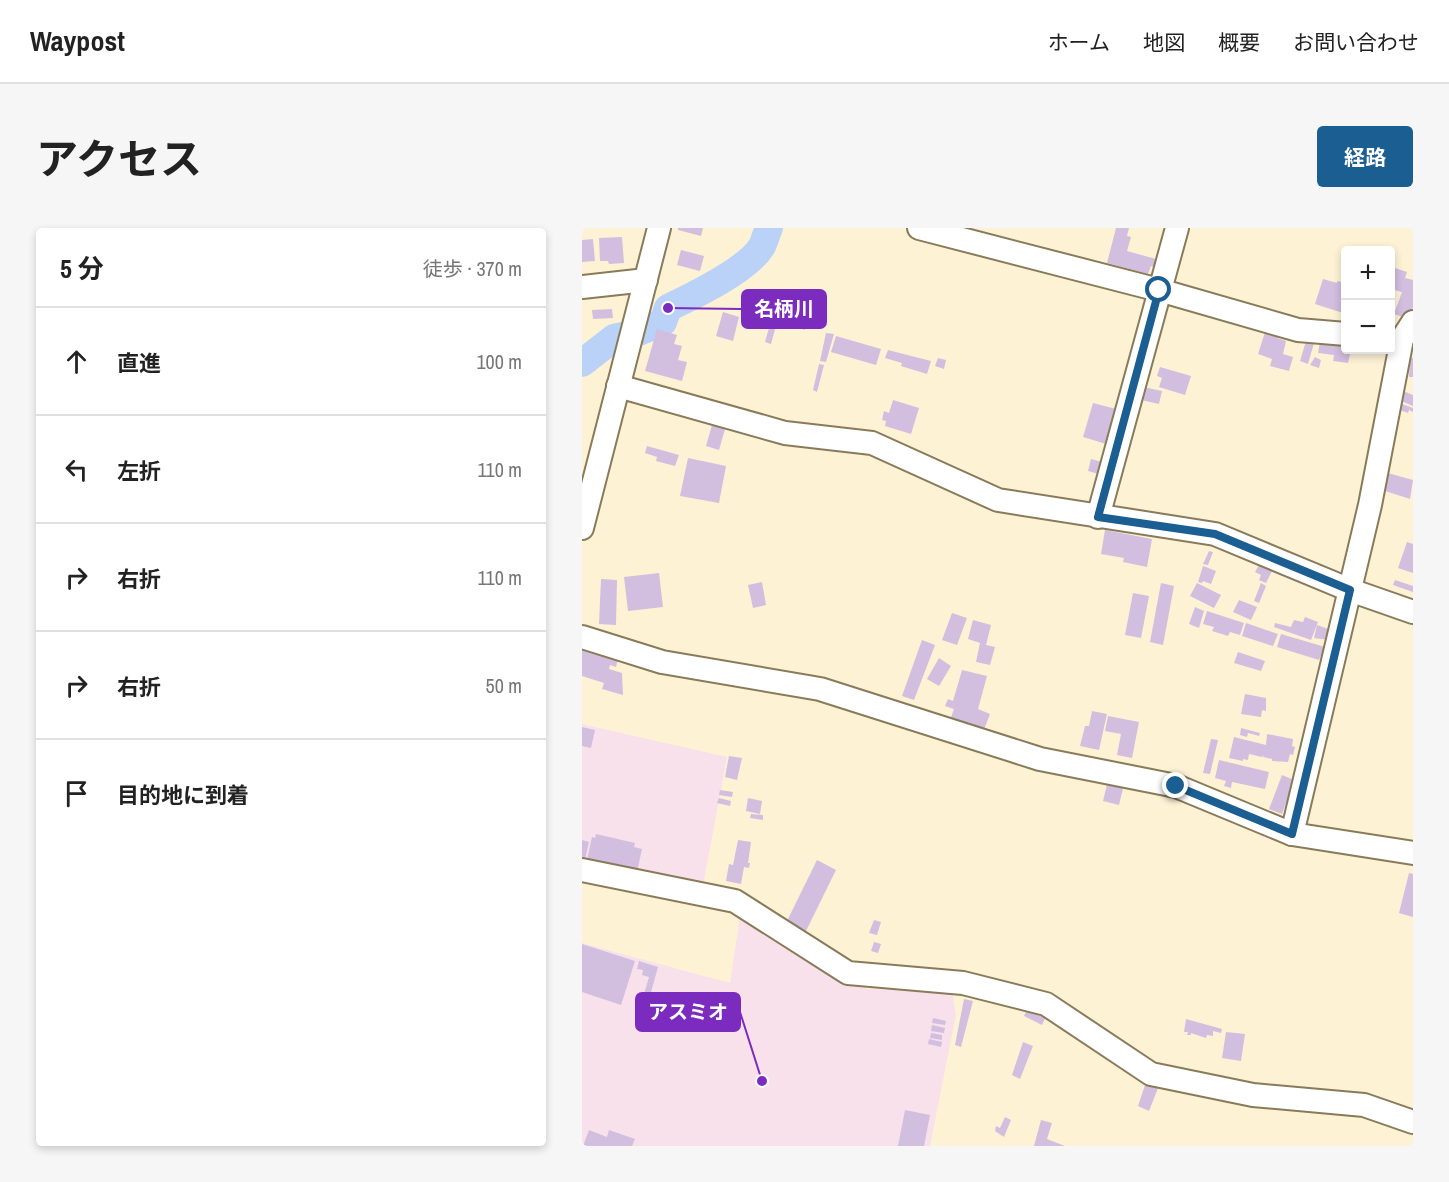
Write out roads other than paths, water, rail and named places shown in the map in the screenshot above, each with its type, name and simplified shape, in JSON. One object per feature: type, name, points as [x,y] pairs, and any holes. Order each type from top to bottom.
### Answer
[{"type":"street","points":[[582,528],[660,228]]},
{"type":"street","points":[[919,228],[1159,290],[1298,330],[1341,334]]},
{"type":"street","points":[[1098,517],[1177,228]]},
{"type":"street","points":[[582,287],[646,280]]},
{"type":"street","points":[[1292,834],[1370,505],[1405,334]]},
{"type":"street","points":[[620,379],[785,433],[872,443],[998,500],[1215,534],[1350,590],[1413,612]]},
{"type":"street","points":[[582,637],[662,662],[820,689],[1040,759],[1176,786],[1292,834],[1413,853]]},
{"type":"street","points":[[582,870],[735,901],[848,973],[963,983],[1046,1004],[1151,1074],[1253,1095],[1364,1105],[1413,1122]]},
{"type":"waterway","points":[[582,363],[614,338],[636,333],[663,322],[668,308],[733,273],[755,255],[762,246],[769,228]]},
{"type":"place","name":"名柄川","points":[[668,308]]},
{"type":"place","name":"アスミオ","points":[[762,1081]]}]
